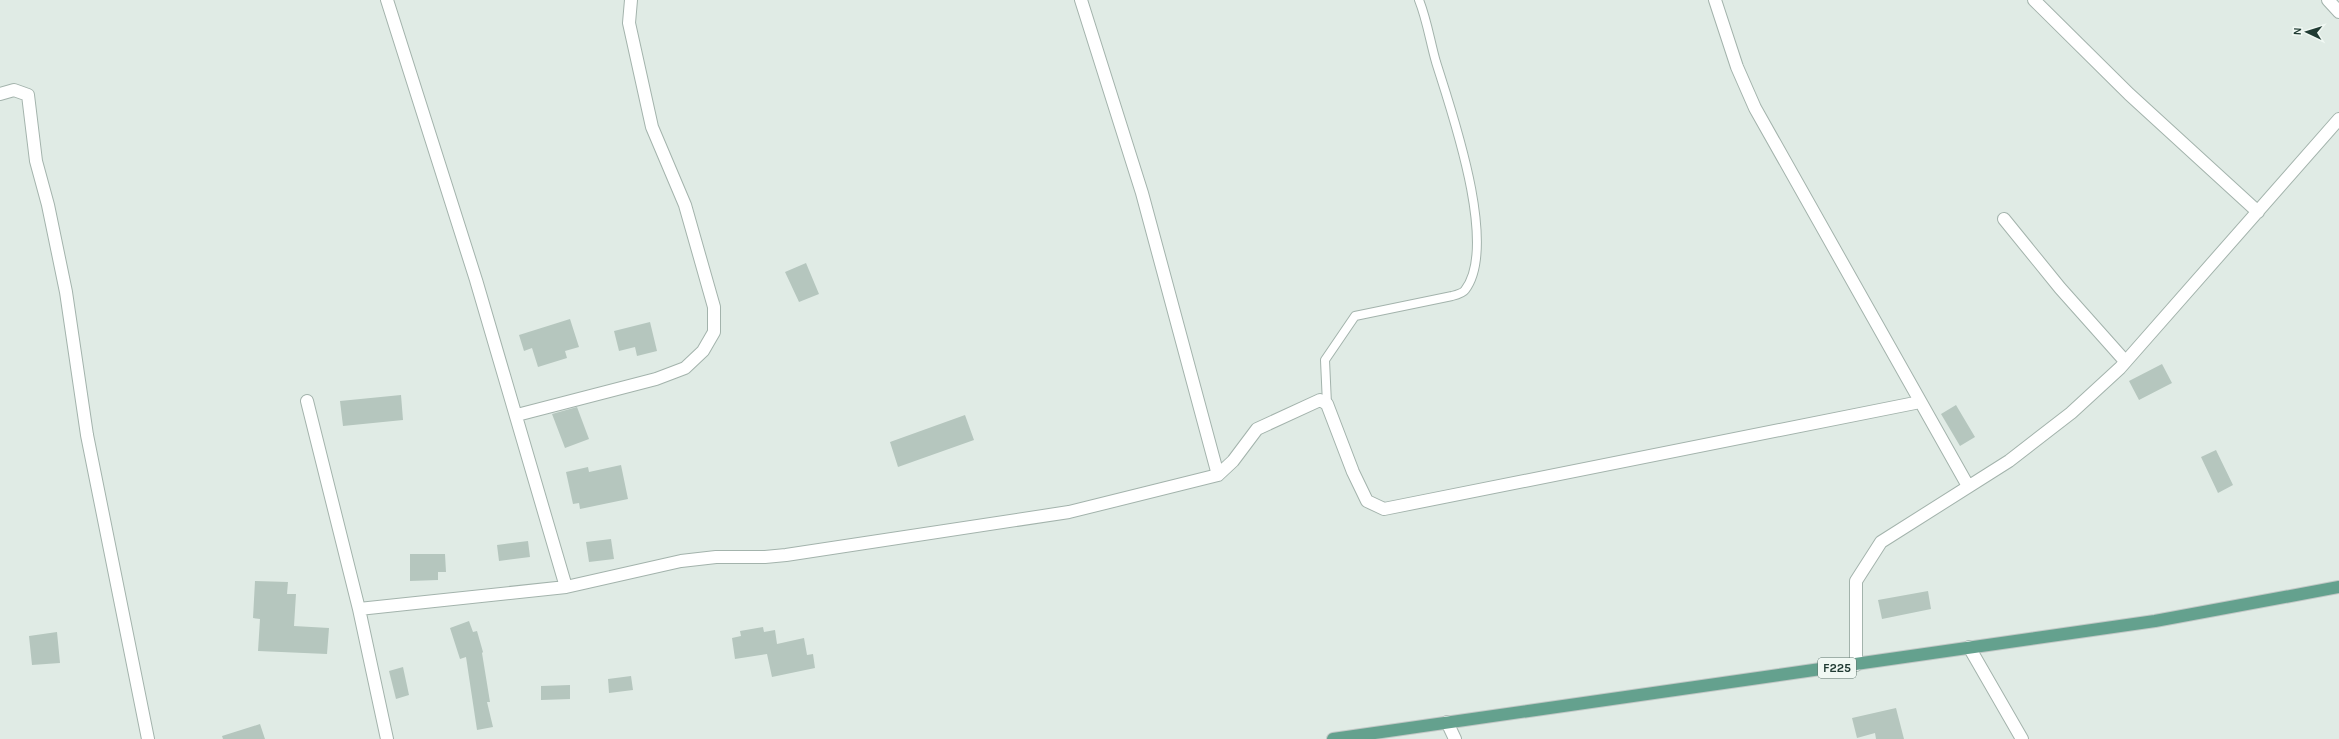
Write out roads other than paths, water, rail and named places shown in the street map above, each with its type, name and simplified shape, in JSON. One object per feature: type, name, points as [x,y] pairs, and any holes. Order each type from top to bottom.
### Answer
[{"type":"main road","name":"F225","points":[[1333,739],[2155,622],[2339,587]]},
{"type":"street","points":[[387,0],[516,415],[566,587]]},
{"type":"street","points":[[516,415],[656,379],[684,368],[703,351],[714,332],[714,307],[685,205],[652,127],[629,23],[631,0]]},
{"type":"street","points":[[1081,0],[1142,193],[1218,475]]},
{"type":"street","points":[[1715,0],[1737,66],[1755,108],[1968,486]]},
{"type":"street","points":[[2034,0],[2129,94],[2258,212]]},
{"type":"street","points":[[2328,0],[2339,12]]},
{"type":"street","points":[[0,94],[14,90],[28,94],[36,161],[48,205],[66,292],[87,435],[148,739]]},
{"type":"street","points":[[1856,665],[1856,581],[1881,542],[1896,531],[2009,461],[2072,413],[2125,361],[2339,119]]},
{"type":"street","points":[[2004,219],[2060,288],[2125,361]]},
{"type":"street","points":[[359,609],[566,587],[681,561],[716,557],[765,557],[786,555],[905,539],[1069,512],[1218,475],[1233,461],[1258,429],[1318,400],[1327,404],[1353,472],[1367,501],[1384,509],[1920,402]]},
{"type":"street","points":[[307,402],[359,609],[387,739]]},
{"type":"street","points":[[1969,648],[2022,739]]},
{"type":"street","points":[[1447,722],[1455,739]]},
{"type":"lane","points":[[1327,404],[1326,360],[1355,316],[1452,296],[1464,291],[1472,276],[1476,247],[1474,204],[1464,148],[1419,0]]}]
